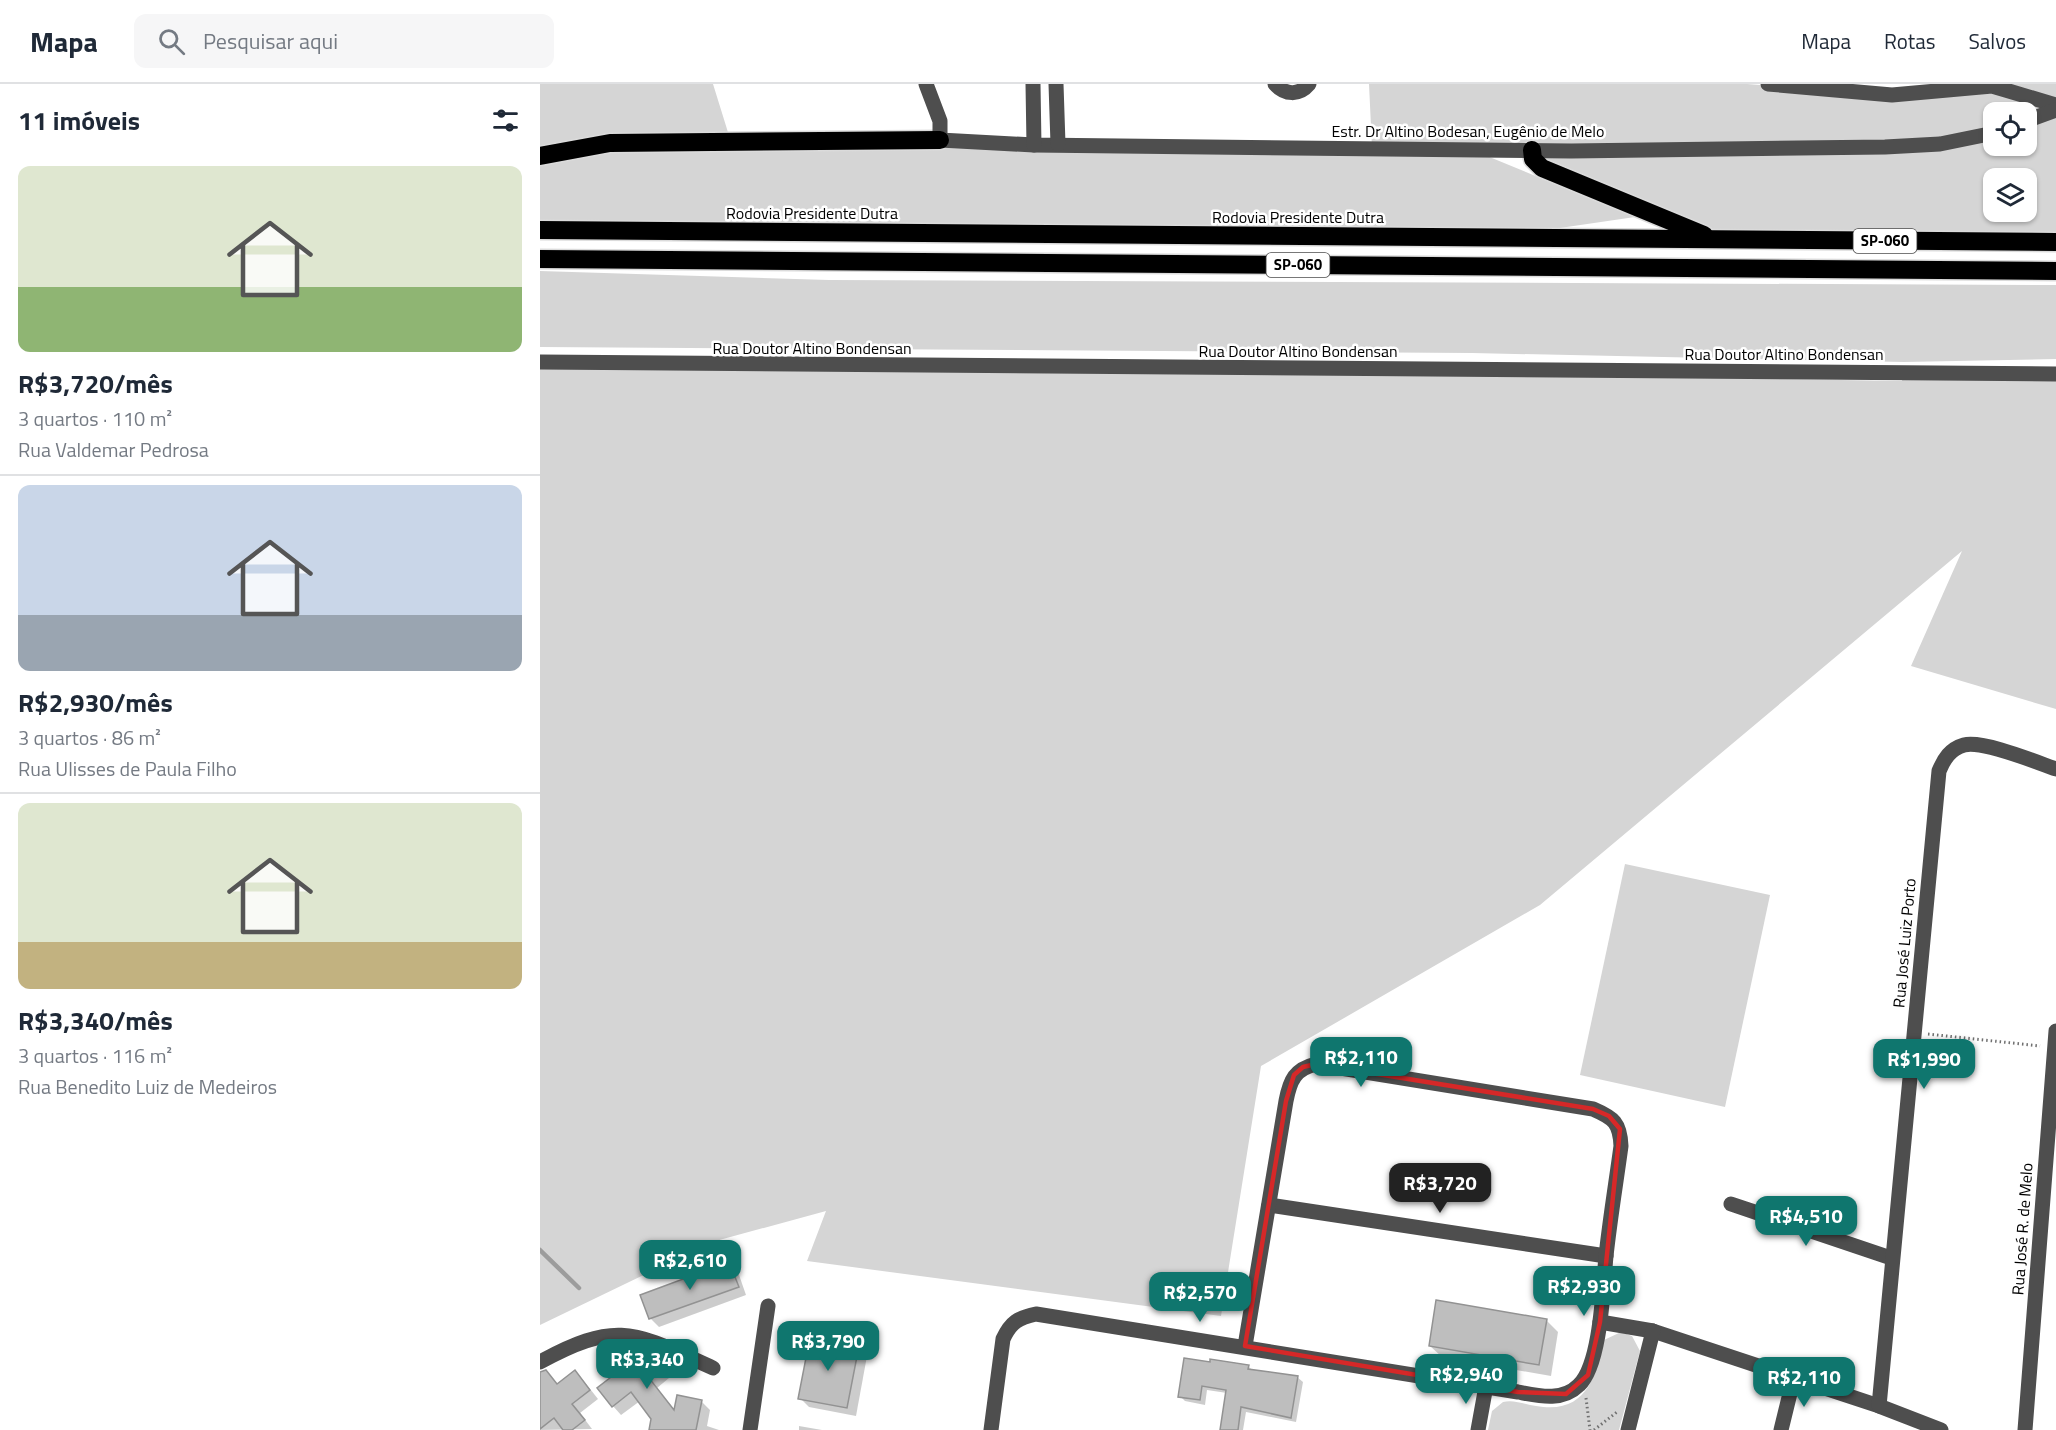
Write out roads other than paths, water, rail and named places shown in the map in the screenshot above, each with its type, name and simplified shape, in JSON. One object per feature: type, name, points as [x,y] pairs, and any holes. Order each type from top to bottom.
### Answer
[{"type":"highway","points":[[540,156],[610,143],[940,140]]},
{"type":"highway","points":[[1532,150],[1533,159],[1542,168],[1714,239]]},
{"type":"highway","name":"Rodovia Presidente Dutra","points":[[540,230],[2056,242]]},
{"type":"highway","name":"SP-060","points":[[540,259],[2056,271]]},
{"type":"street","points":[[926,84],[940,121],[940,140]]},
{"type":"street","points":[[1033,84],[1034,145]]},
{"type":"street","points":[[1056,84],[1058,144]]},
{"type":"street","points":[[1275,84],[1289,93],[1299,92],[1310,84]]},
{"type":"street","points":[[1768,84],[1892,95],[1992,86],[2056,105]]},
{"type":"street","points":[[2037,117],[2056,110]]},
{"type":"street","name":"Estr. Dr Altino Bodesan, Eugênio de Melo","points":[[940,140],[1034,145],[1532,150],[1885,147],[1940,144],[1983,135]]},
{"type":"street","name":"Rua Doutor Altino Bondensan","points":[[540,362],[2056,374]]},
{"type":"street","name":"Rua José Luiz Porto","points":[[1879,1406],[1891,1258],[1939,771],[1944,758],[1965,744],[1980,745],[2056,769]]},
{"type":"street","name":"Rua José R. de Melo","points":[[2025,1430],[2056,1031]]},
{"type":"street","points":[[991,1430],[1003,1339],[1009,1325],[1020,1317],[1036,1314],[1557,1397],[1578,1386],[1588,1375],[1600,1322],[1606,1256],[1622,1146],[1620,1129],[1610,1116],[1593,1109],[1316,1064],[1303,1067],[1294,1075],[1288,1089],[1245,1346]]},
{"type":"street","points":[[1731,1204],[1891,1258]]},
{"type":"street","points":[[1269,1205],[1606,1256]]},
{"type":"street","points":[[750,1430],[768,1306]]},
{"type":"street","points":[[1600,1322],[1653,1331],[1879,1406],[1941,1430]]},
{"type":"street","points":[[1628,1430],[1653,1331]]},
{"type":"street","points":[[540,1362],[588,1340],[626,1333],[653,1341],[712,1368]]},
{"type":"street","points":[[1781,1430],[1794,1377]]},
{"type":"street","points":[[1478,1430],[1486,1386]]},
{"type":"waterway","points":[[540,1250],[579,1288]]}]
